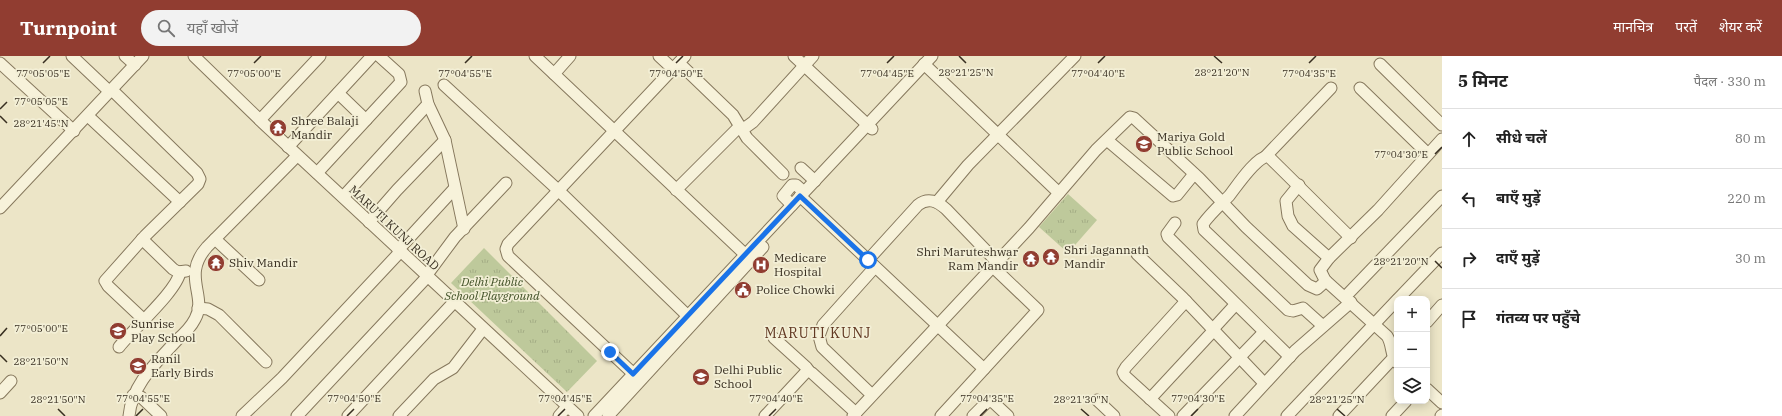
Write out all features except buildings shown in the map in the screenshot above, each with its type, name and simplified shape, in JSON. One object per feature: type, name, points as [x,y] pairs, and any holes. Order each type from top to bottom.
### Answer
[{"type":"street","points":[[72,56],[197,173],[200,179],[198,184],[142,239],[108,276],[105,283],[143,319]]},
{"type":"street","points":[[125,56],[135,65]]},
{"type":"street","points":[[0,208],[143,56]]},
{"type":"street","name":"MARUTI KUNJ ROAD","points":[[194,56],[297,156],[370,222],[426,277],[578,416]]},
{"type":"street","points":[[260,120],[320,56]]},
{"type":"street","points":[[288,147],[372,56]]},
{"type":"street","points":[[317,174],[402,80],[399,74],[379,56]]},
{"type":"street","points":[[535,56],[748,257]]},
{"type":"street","points":[[554,74],[570,56]]},
{"type":"street","points":[[659,56],[679,63],[728,109],[749,141],[784,174]]},
{"type":"street","points":[[794,56],[870,127]]},
{"type":"street","points":[[676,190],[741,128],[753,122],[813,56]]},
{"type":"street","points":[[937,202],[968,165],[1075,56]]},
{"type":"street","points":[[594,416],[637,377],[803,196],[870,127],[931,60],[998,134],[1059,193]]},
{"type":"street","points":[[0,63],[74,131]]},
{"type":"street","points":[[637,377],[507,254],[506,249],[508,244],[558,190],[679,63]]},
{"type":"street","points":[[1380,64],[1442,125]]},
{"type":"street","points":[[444,85],[558,190],[691,318]]},
{"type":"street","points":[[1323,326],[1303,308],[1293,311],[1288,310],[1204,230],[1202,226],[1204,222],[1223,203],[1238,183],[1331,88]]},
{"type":"street","points":[[1360,88],[1428,154]]},
{"type":"street","points":[[425,91],[428,104],[445,140],[454,189],[464,229]]},
{"type":"street","points":[[338,93],[366,120]]},
{"type":"street","points":[[343,197],[428,104]]},
{"type":"street","points":[[88,116],[180,202]]},
{"type":"street","points":[[774,338],[854,414],[938,326],[1107,140],[1128,119],[1133,117],[1194,174],[1250,231],[1308,285],[1314,289],[1326,281]]},
{"type":"street","points":[[748,257],[792,205],[803,196],[815,181],[870,127]]},
{"type":"street","points":[[1394,352],[1389,339],[1326,281],[1320,270],[1329,258],[1351,238],[1442,139]]},
{"type":"street","points":[[370,222],[397,190],[445,140]]},
{"type":"street","points":[[1107,140],[1173,196],[1177,195],[1194,174]]},
{"type":"street","points":[[120,416],[129,413],[133,396],[142,379],[191,326],[198,314],[195,271],[199,258],[215,239],[297,156]]},
{"type":"street","points":[[1266,156],[1270,157],[1351,238]]},
{"type":"street","points":[[800,168],[815,181]]},
{"type":"street","points":[[297,416],[426,277],[464,229],[506,183]]},
{"type":"street","points":[[1298,185],[1287,196],[1286,201],[1291,224],[1329,258]]},
{"type":"street","points":[[242,416],[282,378],[454,189]]},
{"type":"street","points":[[803,196],[872,264],[984,369]]},
{"type":"street","points":[[1235,416],[1290,356],[1323,326],[1348,300],[1442,196]]},
{"type":"street","points":[[872,395],[822,347],[819,336],[823,325],[918,205],[928,200],[937,202],[958,220],[995,264],[1038,310],[940,416]]},
{"type":"street","points":[[1175,223],[1168,231],[1168,238],[1290,356]]},
{"type":"street","points":[[142,239],[173,269],[180,272],[195,271]]},
{"type":"street","points":[[215,239],[259,280]]},
{"type":"street","points":[[1401,296],[1442,253]]},
{"type":"street","points":[[1137,254],[1186,301],[1264,383]]},
{"type":"street","points":[[120,347],[176,282],[180,272]]},
{"type":"street","points":[[1169,416],[1125,376],[1124,369],[1186,301]]},
{"type":"street","points":[[348,416],[454,302]]},
{"type":"street","points":[[1287,416],[1394,303]]},
{"type":"street","points":[[1150,399],[1235,304]]},
{"type":"street","points":[[198,308],[208,308],[219,314],[266,362]]},
{"type":"street","points":[[1430,319],[1440,311]]},
{"type":"street","points":[[399,416],[434,379],[453,368],[483,329]]},
{"type":"street","points":[[1183,416],[1264,332]]},
{"type":"street","points":[[1339,416],[1394,360]]},
{"type":"street","points":[[765,416],[802,375],[809,371]]},
{"type":"street","points":[[608,416],[637,377]]},
{"type":"street","points":[[0,393],[11,381]]},
{"type":"street","points":[[1430,392],[1442,403]]},
{"type":"street","points":[[133,396],[141,397],[161,416]]},
{"type":"street","points":[[1097,400],[1114,416]]},
{"type":"street","points":[[973,416],[988,401],[993,402],[1008,416]]},
{"type":"street","points":[[1392,416],[1403,404]]},
{"type":"street","points":[[559,416],[567,407]]},
{"type":"green space","points":[[1068,194],[1097,220],[1068,253],[1039,227]]},
{"type":"green space","name":"Delhi Public School Playground","points":[[484,248],[597,361],[567,392],[451,283]]},
{"type":"place","name":"Shree Balaji Mandir","points":[[278,128]]},
{"type":"place","name":"Mariya Gold Public School","points":[[1144,144]]},
{"type":"place","name":"Shri Jagannath Mandir","points":[[1051,257]]},
{"type":"place","name":"Shri Maruteshwar Ram Mandir","points":[[1031,259]]},
{"type":"place","name":"Shiv Mandir","points":[[216,263]]},
{"type":"place","name":"Medicare Hospital","points":[[761,265]]},
{"type":"place","name":"Police Chowki","points":[[743,290]]},
{"type":"place","name":"Sunrise Play School","points":[[118,331]]},
{"type":"place","name":"Ranil Early Birds","points":[[138,366]]},
{"type":"place","name":"Delhi Public School","points":[[701,377]]},
{"type":"district","name":"MARUTI KUNJ","points":[[818,333]]},
{"type":"route","points":[[610,352],[633,374],[800,196],[868,260]]}]
